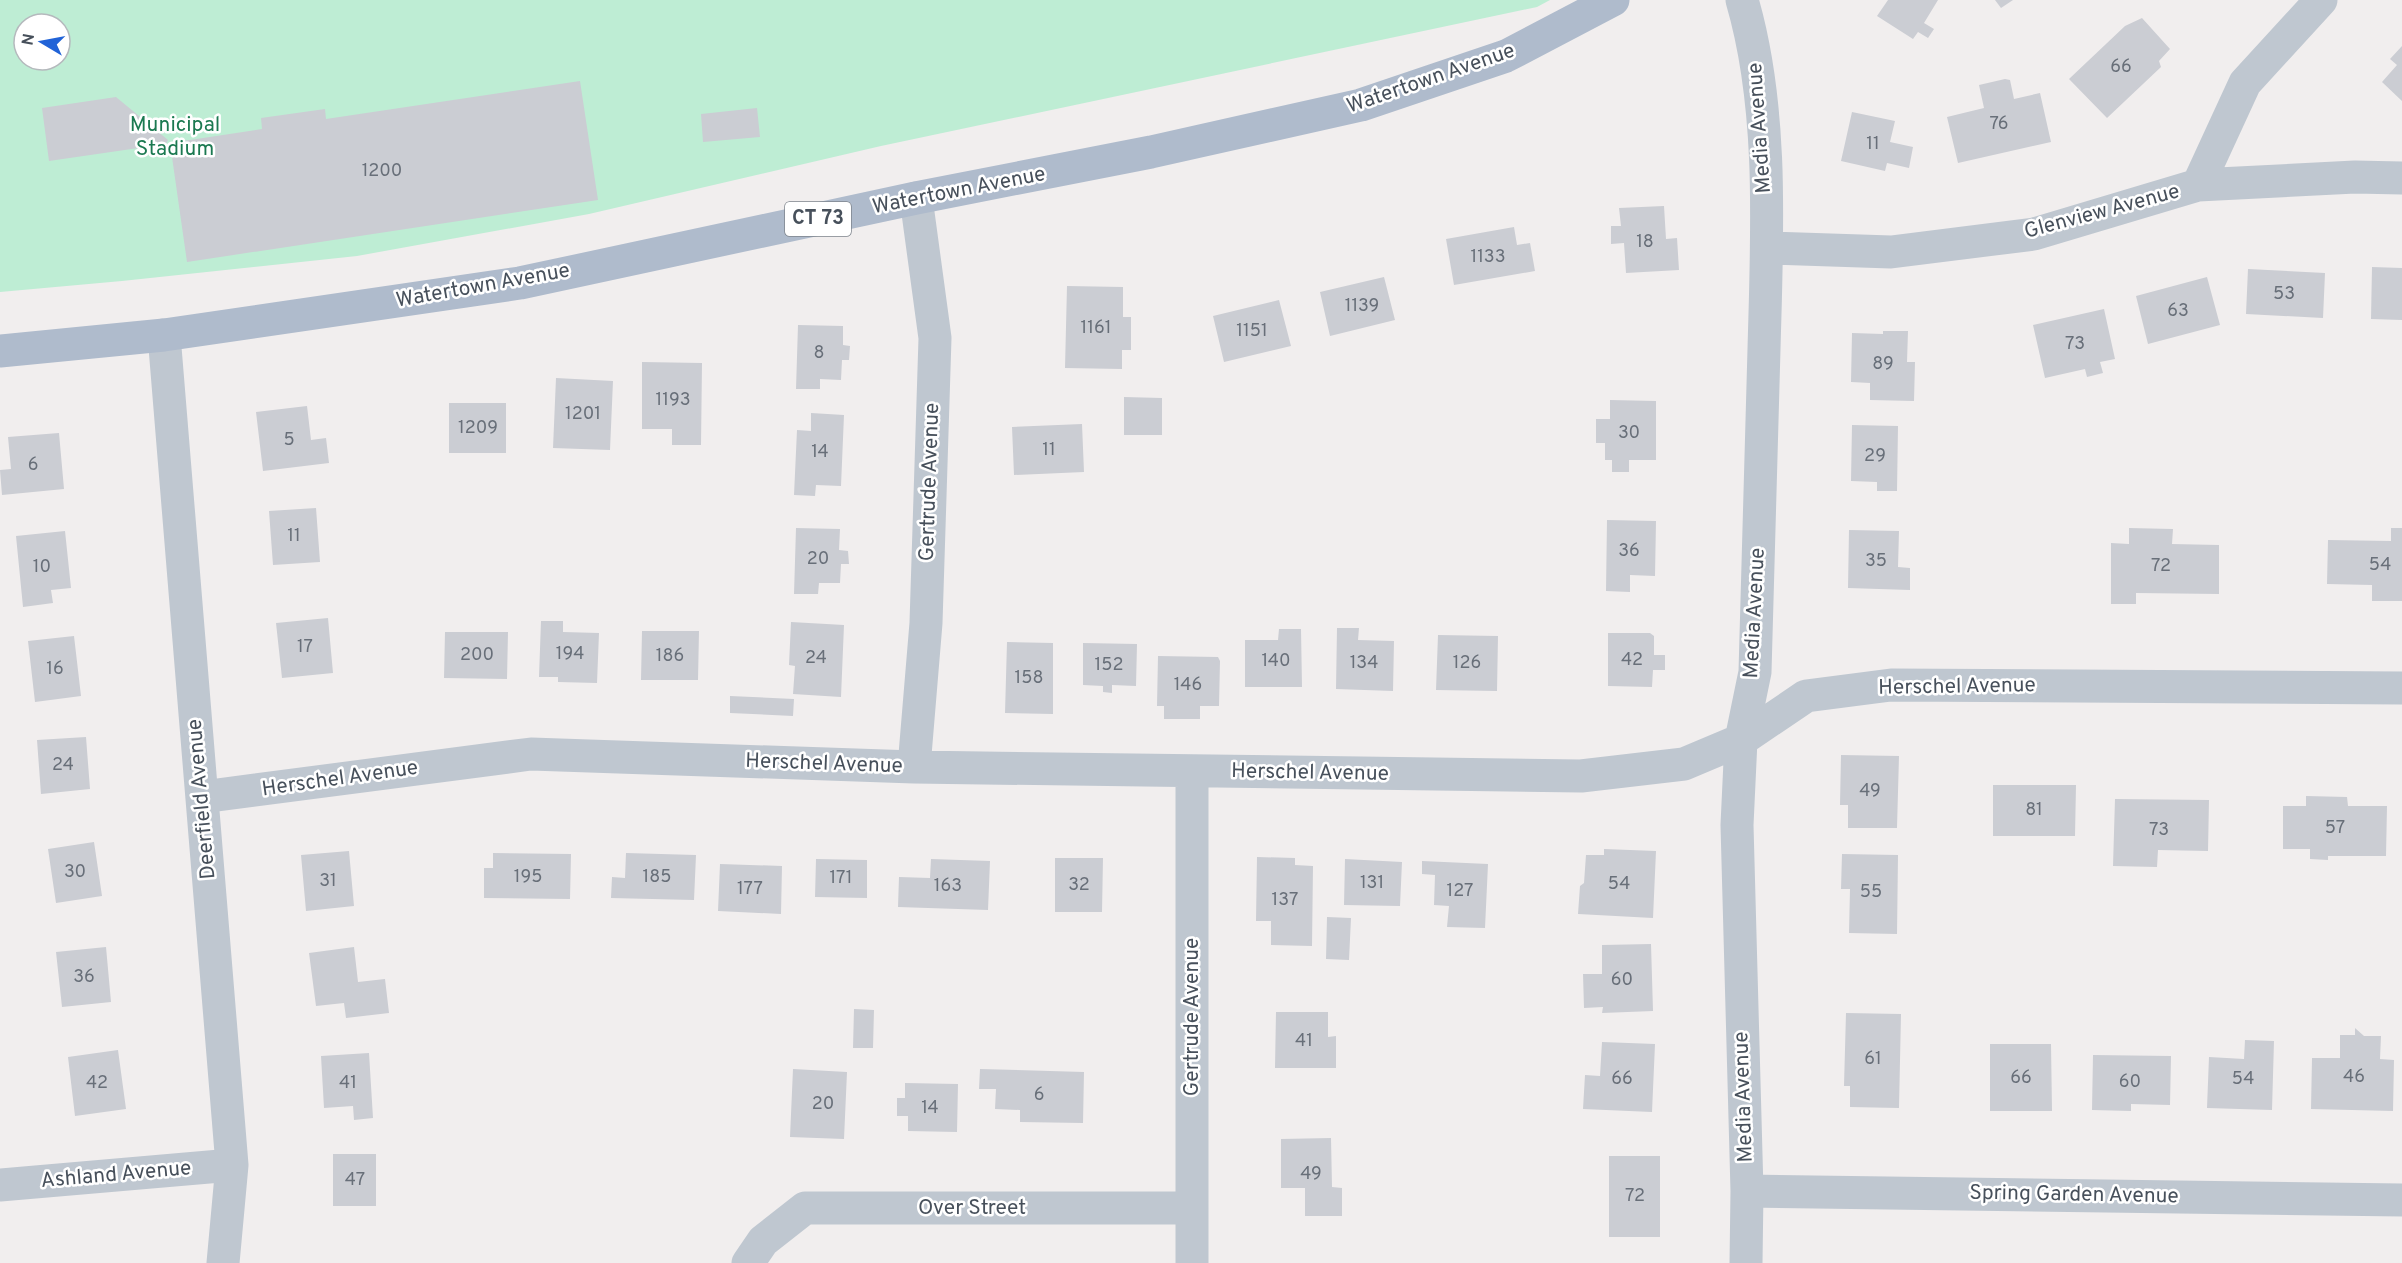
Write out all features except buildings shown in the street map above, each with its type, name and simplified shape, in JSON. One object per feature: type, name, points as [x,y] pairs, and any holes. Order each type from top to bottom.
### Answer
[{"type":"main road","name":"Watertown Avenue","points":[[0,351],[164,335],[520,283],[916,198],[1151,152],[1361,105],[1506,57],[1614,0]]},
{"type":"street","name":"Media Avenue","points":[[1742,0],[1753,39],[1762,105],[1767,248],[1755,672],[1741,740],[1737,825],[1747,1191],[1746,1263]]},
{"type":"street","points":[[2198,185],[2245,83],[2321,0]]},
{"type":"street","name":"Glenview Avenue","points":[[1767,248],[1891,252],[2034,234],[2198,185],[2355,177],[2402,178]]},
{"type":"street","name":"Gertrude Avenue","points":[[914,767],[926,624],[935,338],[916,198]]},
{"type":"street","name":"Deerfield Avenue","points":[[164,335],[232,1165],[223,1263]]},
{"type":"street","name":"Herschel Avenue","points":[[201,797],[531,754],[914,767],[1581,776],[1684,764],[1741,740],[1806,696],[1891,685],[2402,688]]},
{"type":"street","name":"Gertrude Avenue","points":[[1192,772],[1192,1263]]},
{"type":"street","name":"Ashland Avenue","points":[[0,1185],[232,1165]]},
{"type":"street","name":"Spring Garden Avenue","points":[[1747,1191],[2402,1200]]},
{"type":"street","name":"Over Street","points":[[756,1252],[805,1208],[1192,1208]]},
{"type":"green space","name":"Municipal Stadium","points":[[0,0],[1550,0],[1537,7],[881,146],[589,214],[357,256],[0,292]]}]
